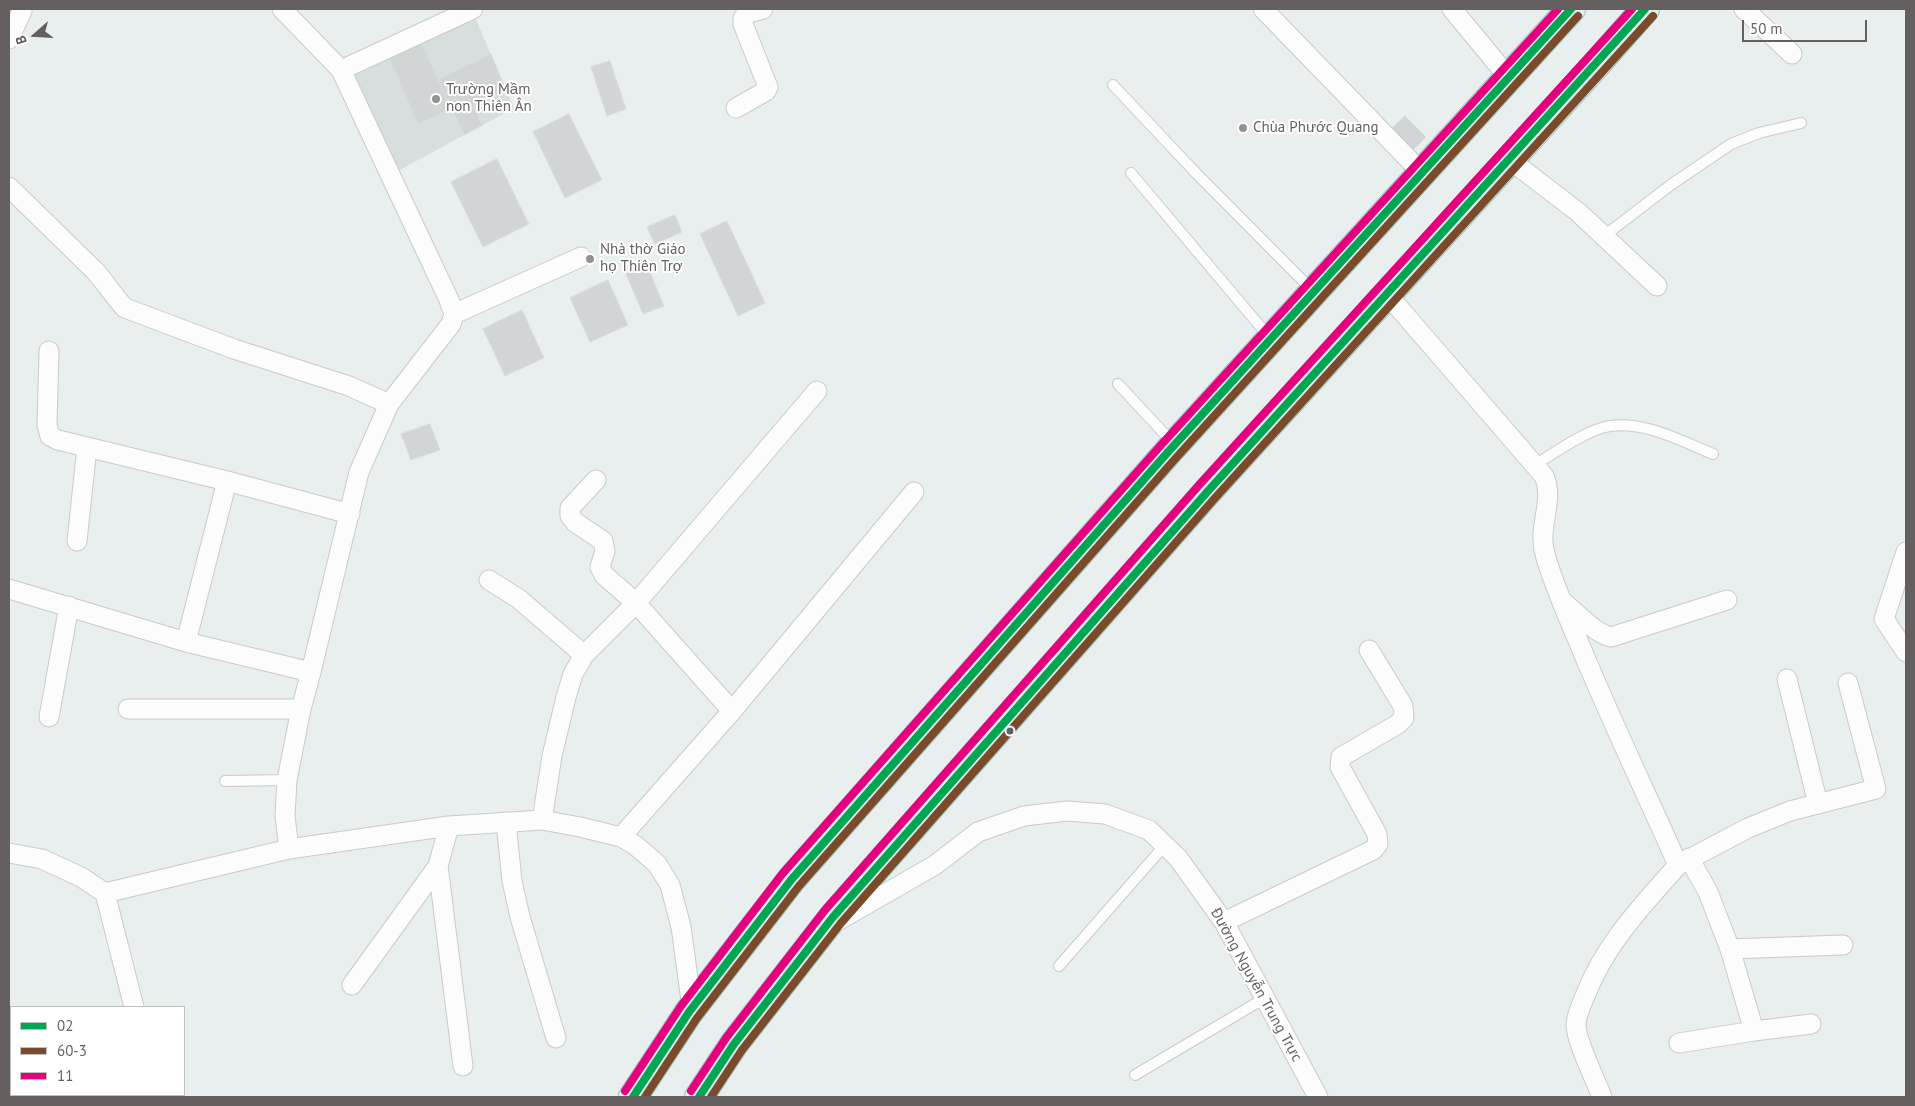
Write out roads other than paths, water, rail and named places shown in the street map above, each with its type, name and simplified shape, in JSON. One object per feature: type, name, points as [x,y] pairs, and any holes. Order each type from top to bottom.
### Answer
[{"type":"highway","points":[[633,1097],[692,1008],[791,880],[1175,444],[1571,9]]},
{"type":"highway","points":[[699,1097],[734,1044],[824,928],[1208,491],[1645,9]]},
{"type":"street","points":[[282,9],[341,70],[454,314],[451,324],[389,404],[359,472],[301,709],[287,780],[285,816],[289,849]]},
{"type":"street","points":[[341,70],[449,14],[473,9]]},
{"type":"street","points":[[736,108],[766,91],[768,87],[743,24],[743,18],[748,13],[762,9]]},
{"type":"street","points":[[1263,9],[1422,173]]},
{"type":"street","points":[[1452,9],[1508,78]]},
{"type":"street","points":[[1744,9],[1792,54]]},
{"type":"street","points":[[9,39],[18,12]]},
{"type":"street","points":[[1510,160],[1578,212],[1657,286]]},
{"type":"street","points":[[9,187],[106,282],[116,300],[125,308],[234,349],[349,386],[389,404]]},
{"type":"street","points":[[454,314],[581,257]]},
{"type":"street","points":[[1387,294],[1544,476],[1548,485],[1543,529],[1544,553],[1562,602],[1590,669],[1684,862],[1708,892],[1730,949],[1754,1031]]},
{"type":"street","points":[[49,351],[47,425],[50,436],[58,440],[226,481],[350,514]]},
{"type":"street","points":[[542,820],[552,756],[566,697],[573,674],[584,655],[636,603],[817,391]]},
{"type":"street","points":[[77,541],[87,447]]},
{"type":"street","points":[[596,480],[570,508],[570,516],[576,523],[603,542],[606,551],[600,568],[604,575],[636,603],[732,711]]},
{"type":"street","points":[[186,642],[226,481]]},
{"type":"street","points":[[621,837],[732,711],[914,492]]},
{"type":"street","points":[[1906,552],[1884,620],[1906,652]]},
{"type":"street","points":[[489,580],[519,599],[584,655]]},
{"type":"street","points":[[9,588],[186,642],[311,672]]},
{"type":"street","points":[[1562,602],[1592,628],[1603,635],[1611,637],[1727,600]]},
{"type":"street","points":[[49,717],[69,606]]},
{"type":"street","points":[[1224,922],[1373,850],[1378,844],[1377,834],[1340,767],[1342,757],[1398,724],[1404,718],[1403,706],[1369,650]]},
{"type":"street","points":[[1787,679],[1818,804]]},
{"type":"street","points":[[1602,1097],[1579,1039],[1576,1025],[1580,1008],[1591,980],[1621,930],[1684,862],[1748,828],[1790,811],[1876,789],[1848,683]]},
{"type":"street","points":[[128,709],[301,709]]},
{"type":"street","name":"Đường Nguyễn Trung Trực","points":[[824,928],[846,918],[935,865],[978,832],[1024,816],[1067,811],[1105,814],[1148,830],[1178,858],[1224,922],[1318,1097]]},
{"type":"street","points":[[105,892],[289,849],[448,826],[542,820],[621,837],[635,845],[657,864],[670,885],[681,927],[692,1008]]},
{"type":"street","points":[[506,822],[512,882],[520,917],[556,1038]]},
{"type":"street","points":[[448,826],[438,866],[463,1066]]},
{"type":"street","points":[[9,853],[42,859],[81,877],[105,892],[134,1006]]},
{"type":"street","points":[[352,985],[438,866]]},
{"type":"street","points":[[1730,949],[1843,945]]},
{"type":"street","points":[[1679,1043],[1811,1024]]},
{"type":"lane","points":[[1113,85],[1194,171],[1314,292]]},
{"type":"lane","points":[[1604,236],[1672,184],[1731,144],[1759,133],[1801,122]]},
{"type":"lane","points":[[1131,174],[1271,339]]},
{"type":"lane","points":[[1118,384],[1175,444]]},
{"type":"lane","points":[[1535,465],[1590,432],[1609,426],[1647,428],[1713,454]]},
{"type":"lane","points":[[226,781],[287,780]]},
{"type":"lane","points":[[1059,966],[1165,845]]},
{"type":"lane","points":[[1135,1075],[1265,998]]},
{"type":"place","name":"Trường Mầm non Thiên Ân","points":[[436,99]]},
{"type":"place","name":"Chùa Phước Quang","points":[[1243,128]]},
{"type":"place","name":"Nhà thờ Giáo họ Thiên Trợ","points":[[590,259]]}]
